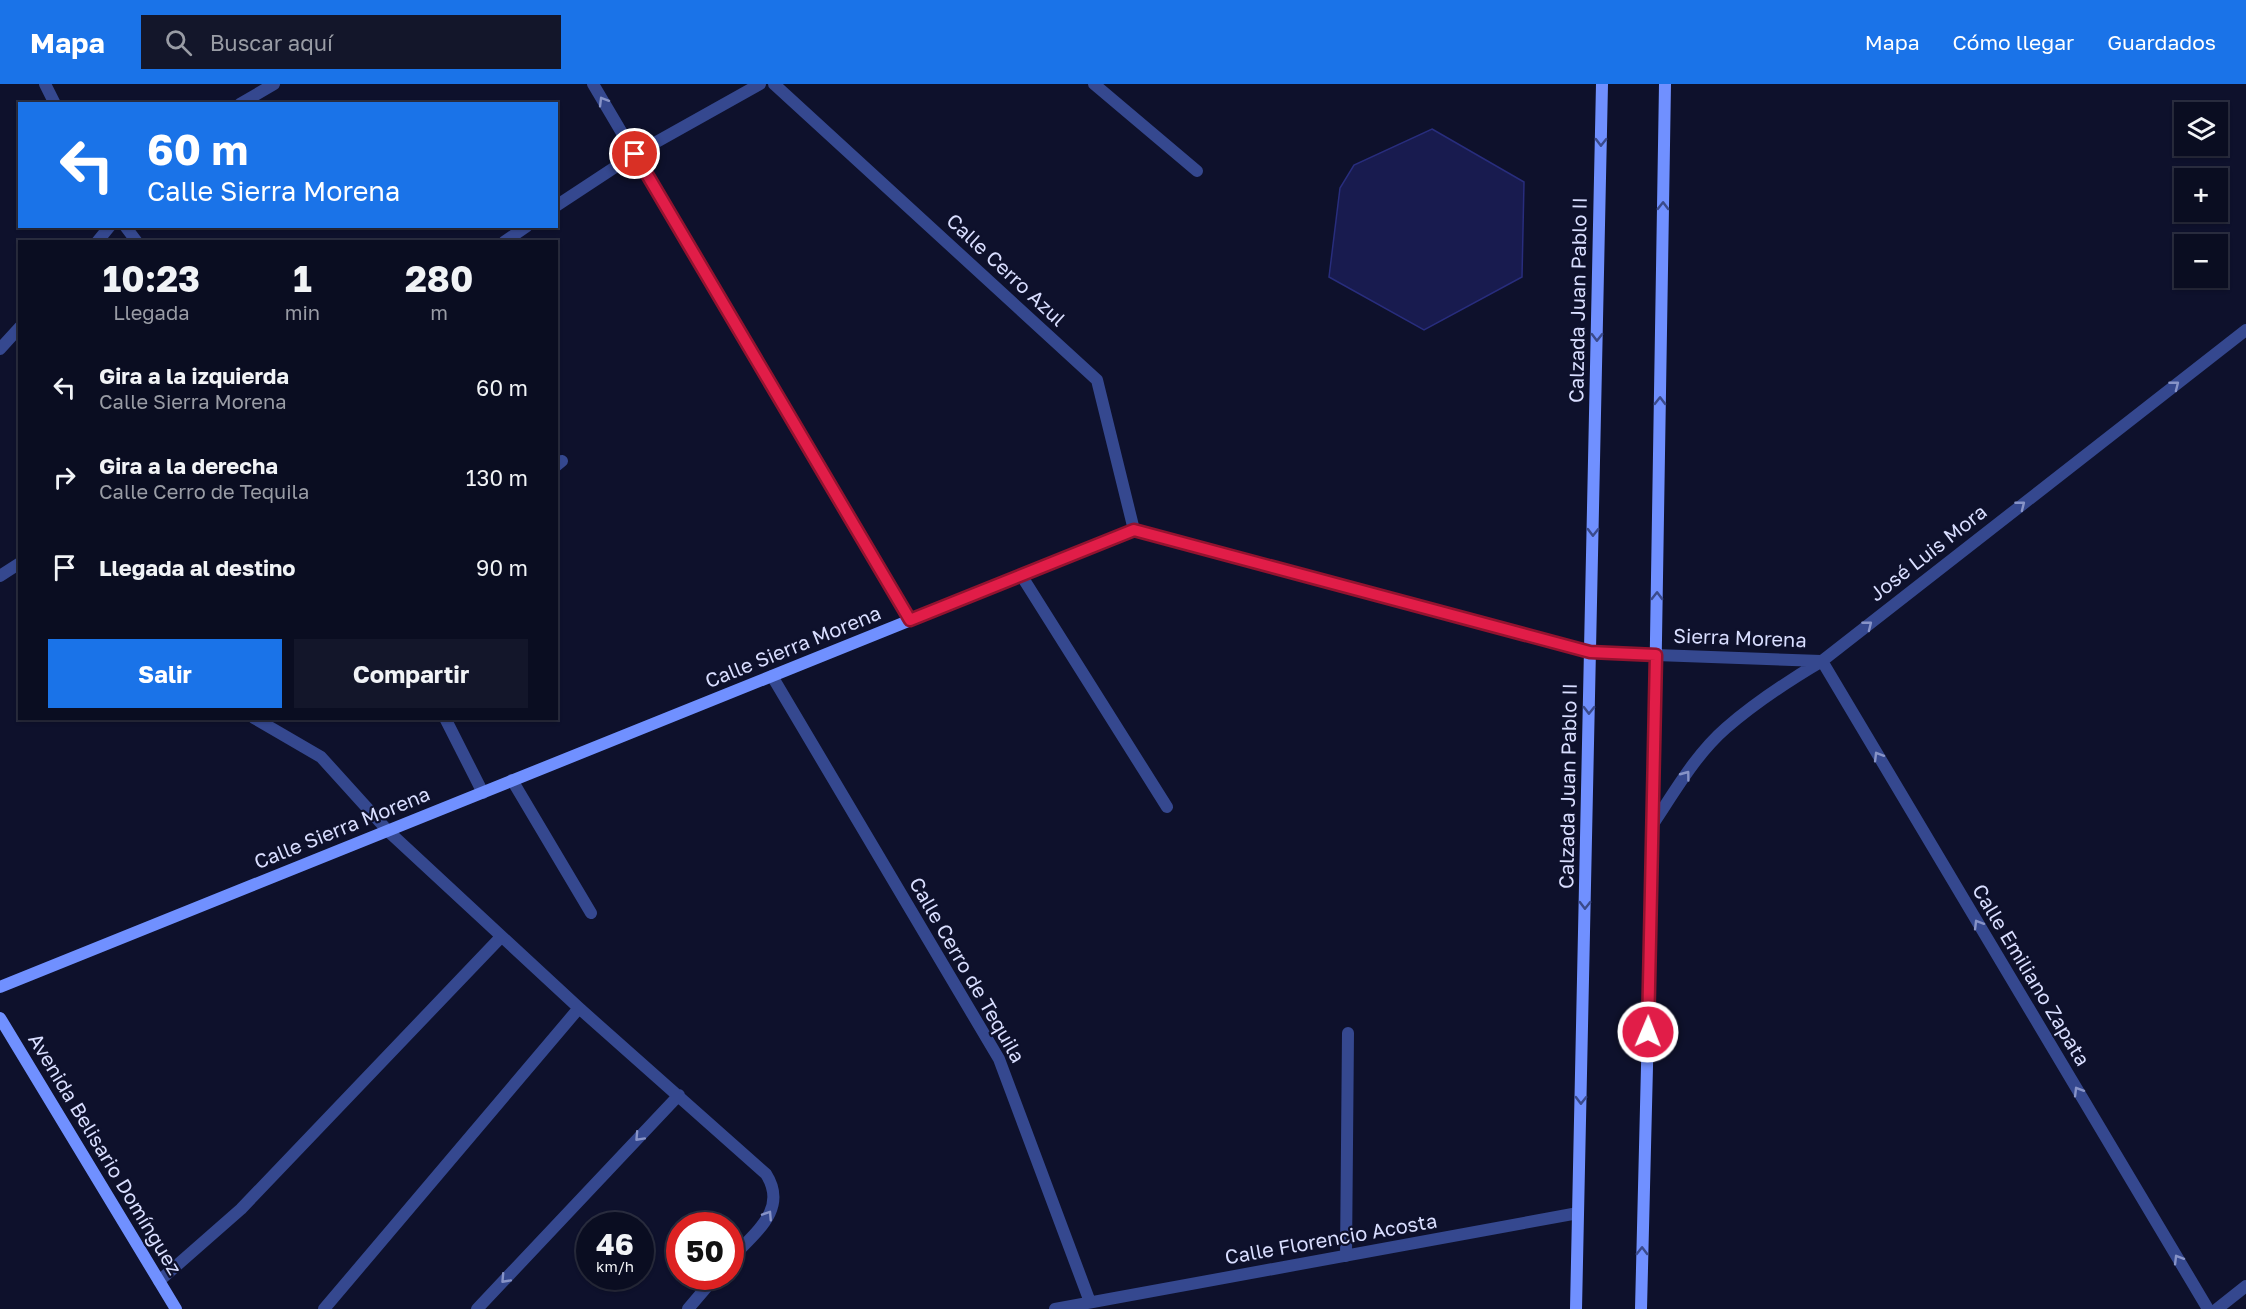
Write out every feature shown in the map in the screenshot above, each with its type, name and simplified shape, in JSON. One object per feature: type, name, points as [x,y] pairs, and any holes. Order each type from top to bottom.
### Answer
[{"type":"main road","name":"Calzada Juan Pablo II","points":[[1576,1309],[1602,84]]},
{"type":"main road","points":[[1641,1309],[1653,824],[1665,84]]},
{"type":"main road","name":"Calle Sierra Morena","points":[[0,987],[1134,530]]},
{"type":"main road","points":[[1134,530],[1590,652],[1656,655]]},
{"type":"main road","name":"Avenida Belisario Domínguez","points":[[0,1018],[176,1309]]},
{"type":"street","points":[[45,84],[54,102]]},
{"type":"street","points":[[243,102],[274,84]]},
{"type":"street","points":[[593,84],[910,620]]},
{"type":"street","points":[[558,205],[635,154],[760,84]]},
{"type":"street","name":"Calle Cerro Azul","points":[[774,84],[1097,380],[1134,530]]},
{"type":"street","points":[[1094,84],[1197,171]]},
{"type":"street","points":[[98,240],[108,228]]},
{"type":"street","points":[[507,240],[524,228]]},
{"type":"street","points":[[0,349],[18,329]]},
{"type":"street","name":"José Luis Mora","points":[[1653,824],[1686,774],[1725,729],[1771,692],[1822,661],[2246,330]]},
{"type":"street","points":[[0,576],[18,564]]},
{"type":"street","points":[[1021,575],[1167,807]]},
{"type":"street","name":"Sierra Morena","points":[[1656,655],[1822,661]]},
{"type":"street","name":"Calle Emiliano Zapata","points":[[1822,661],[2208,1309]]},
{"type":"street","name":"Calle Cerro de Tequila","points":[[772,676],[999,1059],[1090,1302]]},
{"type":"street","points":[[257,720],[321,757],[388,831],[579,1008],[766,1174],[774,1187],[775,1202],[768,1216],[744,1244]]},
{"type":"street","points":[[446,720],[483,793]]},
{"type":"street","points":[[512,780],[591,913]]},
{"type":"street","points":[[159,1281],[241,1209],[501,936]]},
{"type":"street","points":[[324,1309],[579,1008]]},
{"type":"street","points":[[1346,1256],[1348,1033]]},
{"type":"street","points":[[477,1309],[679,1095]]},
{"type":"street","name":"Calle Florencio Acosta","points":[[1054,1309],[1578,1213]]},
{"type":"street","points":[[2217,1309],[2246,1286]]},
{"type":"street","points":[[688,1309],[704,1290]]},
{"type":"building","points":[[1432,129],[1524,182],[1522,277],[1424,330],[1329,277],[1340,188],[1354,165]]},
{"type":"route","points":[[635,154],[910,620],[1134,530],[1590,652],[1656,655],[1648,1032]]}]
